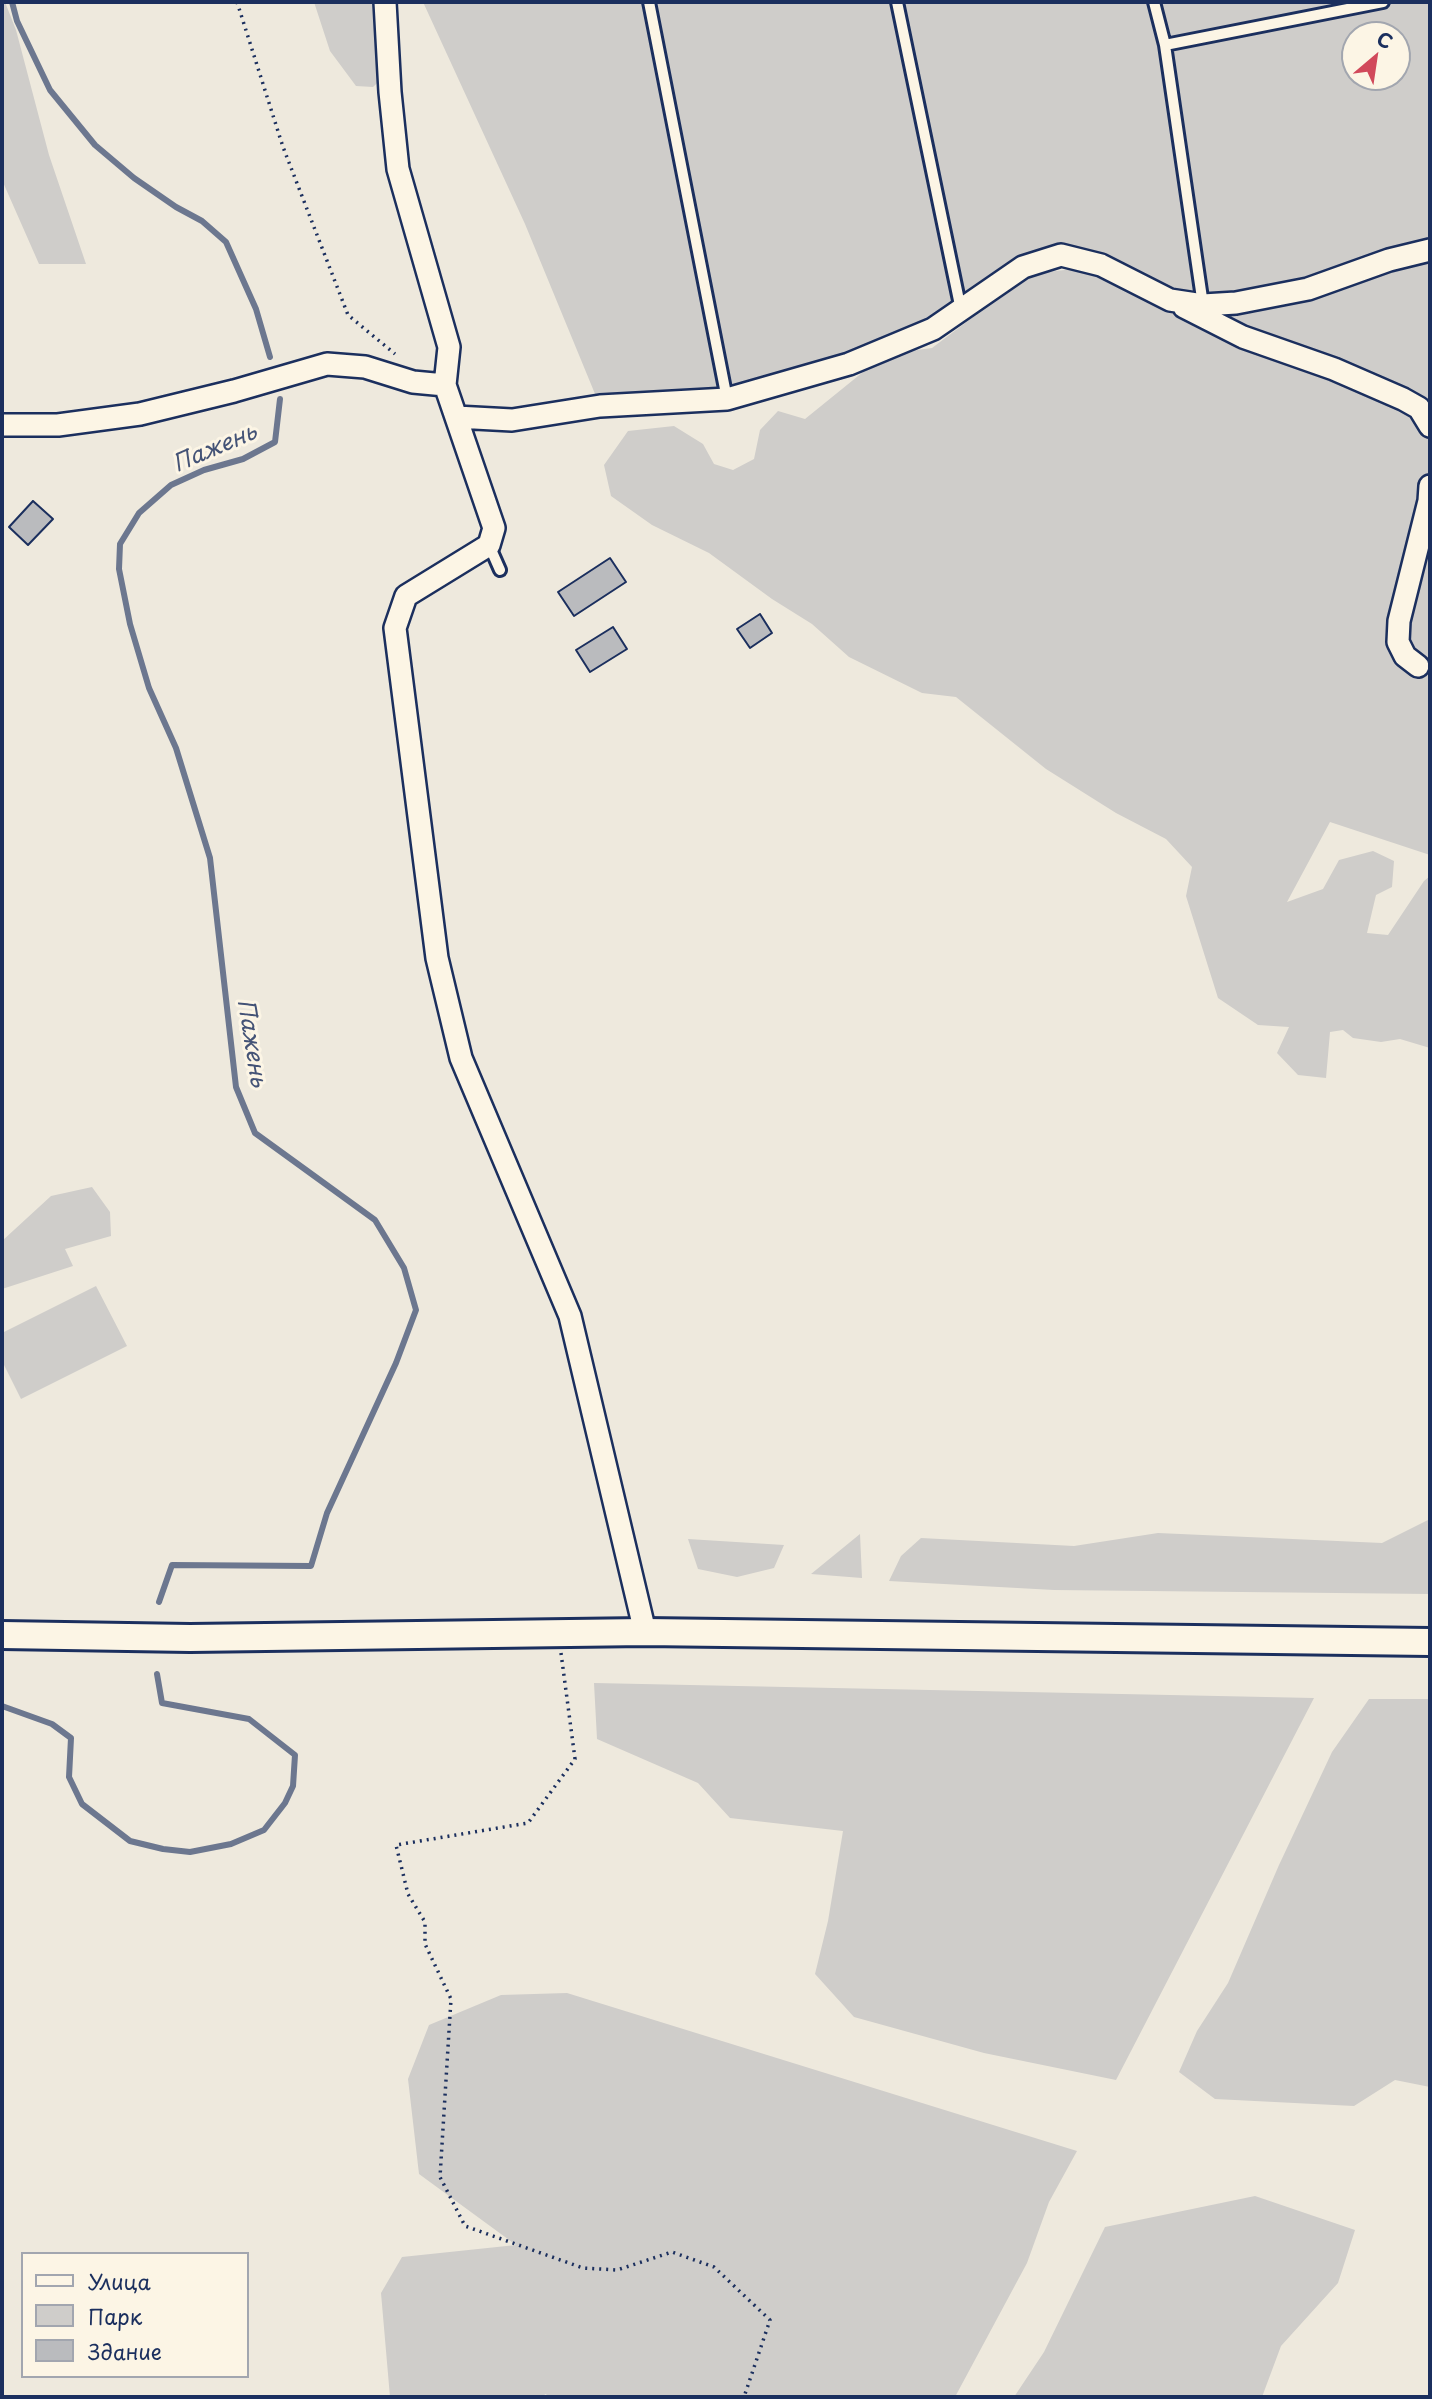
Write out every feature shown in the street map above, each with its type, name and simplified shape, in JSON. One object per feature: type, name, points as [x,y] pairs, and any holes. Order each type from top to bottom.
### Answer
[{"type":"street","points":[[385,2],[398,169],[449,347],[444,385],[494,528],[489,545],[406,596],[395,628],[437,958],[461,1058],[570,1316],[645,1632]]},
{"type":"street","points":[[1170,300],[1203,305],[1236,303],[1308,289],[1389,260],[1430,250]]},
{"type":"street","points":[[456,417],[512,419],[600,406],[727,400],[849,364],[933,329],[1023,267],[1061,255],[1101,265],[1243,337],[1334,369],[1402,399],[1419,408],[1430,426]]},
{"type":"street","points":[[2,425],[58,425],[140,414],[327,364],[365,367],[413,382],[444,385]]},
{"type":"street","points":[[1424,669],[1405,656],[1398,642],[1399,621],[1430,496]]},
{"type":"street","points":[[2,1635],[190,1638],[645,1632],[1430,1642]]},
{"type":"lane","points":[[649,2],[727,400]]},
{"type":"lane","points":[[897,2],[961,310]]},
{"type":"lane","points":[[1154,2],[1165,45],[1203,305]]},
{"type":"lane","points":[[1165,45],[1383,2]]},
{"type":"lane","points":[[489,545],[500,570]]},
{"type":"path","points":[[237,2],[283,147],[348,315],[396,355]]},
{"type":"path","points":[[559,1634],[575,1759],[528,1823],[396,1845],[408,1895],[425,1922],[425,1944],[451,1999],[440,2177],[465,2225],[583,2268],[617,2270],[672,2252],[714,2267],[770,2320],[744,2397]]},
{"type":"green space","points":[[2,2],[5,2],[16,30],[49,155],[86,264],[39,264],[2,180]]},
{"type":"green space","points":[[314,2],[385,2],[389,72],[373,87],[356,86],[330,51]]},
{"type":"green space","points":[[423,2],[1430,2],[1430,855],[1330,822],[1287,902],[1323,889],[1339,860],[1373,851],[1394,861],[1392,887],[1376,895],[1367,933],[1388,935],[1430,876],[1430,1048],[1400,1039],[1381,1042],[1353,1038],[1343,1030],[1330,1032],[1326,1078],[1298,1075],[1277,1053],[1289,1027],[1258,1025],[1218,998],[1186,896],[1192,867],[1166,839],[1116,813],[1046,769],[956,697],[922,693],[849,657],[812,624],[772,599],[709,553],[652,525],[611,496],[604,465],[628,431],[674,426],[703,444],[714,464],[733,470],[754,459],[760,430],[778,411],[805,419],[863,372],[901,352],[932,348],[1030,274],[1073,269],[1093,273],[1147,301],[1201,313],[1258,313],[1170,300],[1061,255],[933,329],[727,399],[600,406],[525,224]]},
{"type":"green space","points":[[92,1187],[110,1212],[111,1236],[65,1249],[73,1266],[2,1289],[2,1241],[51,1196]]},
{"type":"green space","points":[[96,1286],[127,1346],[21,1399],[2,1361],[2,1333]]},
{"type":"green space","points":[[1430,1519],[1430,1594],[1054,1590],[889,1581],[901,1556],[921,1538],[1074,1546],[1158,1533],[1382,1543]]},
{"type":"green space","points":[[860,1534],[862,1578],[811,1574]]},
{"type":"green space","points":[[688,1539],[784,1545],[774,1568],[737,1577],[698,1569]]},
{"type":"green space","points":[[594,1683],[1314,1698],[1116,2080],[984,2053],[854,2017],[815,1974],[828,1921],[843,1831],[730,1818],[698,1783],[597,1739]]},
{"type":"green space","points":[[1369,1699],[1430,1699],[1430,2087],[1395,2080],[1354,2106],[1215,2099],[1179,2072],[1197,2031],[1228,1983],[1332,1752]]},
{"type":"green space","points":[[567,1993],[1077,2151],[1049,2202],[1027,2263],[955,2397],[548,2397],[546,2394],[540,2397],[390,2397],[381,2293],[402,2257],[516,2245],[419,2174],[408,2079],[429,2025],[501,1995]]},
{"type":"green space","points":[[1255,2196],[1355,2230],[1338,2283],[1281,2346],[1262,2397],[1014,2397],[1044,2352],[1105,2227]]},
{"type":"building","points":[[33,501],[53,519],[28,545],[9,527]]},
{"type":"building","points":[[610,558],[626,582],[574,616],[558,592]]},
{"type":"building","points":[[760,614],[772,633],[750,648],[737,629]]},
{"type":"building","points":[[613,627],[627,649],[590,672],[576,650]]},
{"type":"waterway","name":"Пажень","points":[[12,2],[17,21],[50,90],[95,145],[134,178],[202,221],[226,242],[256,309],[270,357]]},
{"type":"waterway","name":"Пажень","points":[[159,1602],[172,1565],[311,1566],[327,1513],[396,1363],[416,1310],[404,1268],[375,1220],[255,1133],[236,1087],[210,858],[176,748],[149,688],[130,624],[119,569],[120,544],[139,513],[171,485],[204,470],[243,459],[275,442],[280,399]]},
{"type":"waterway","name":"Пажень","points":[[2,1706],[52,1724],[71,1738],[69,1777],[82,1804],[130,1841],[190,1852],[231,1844],[264,1830],[285,1803],[293,1786],[295,1755],[249,1719],[162,1703],[157,1674]]}]
